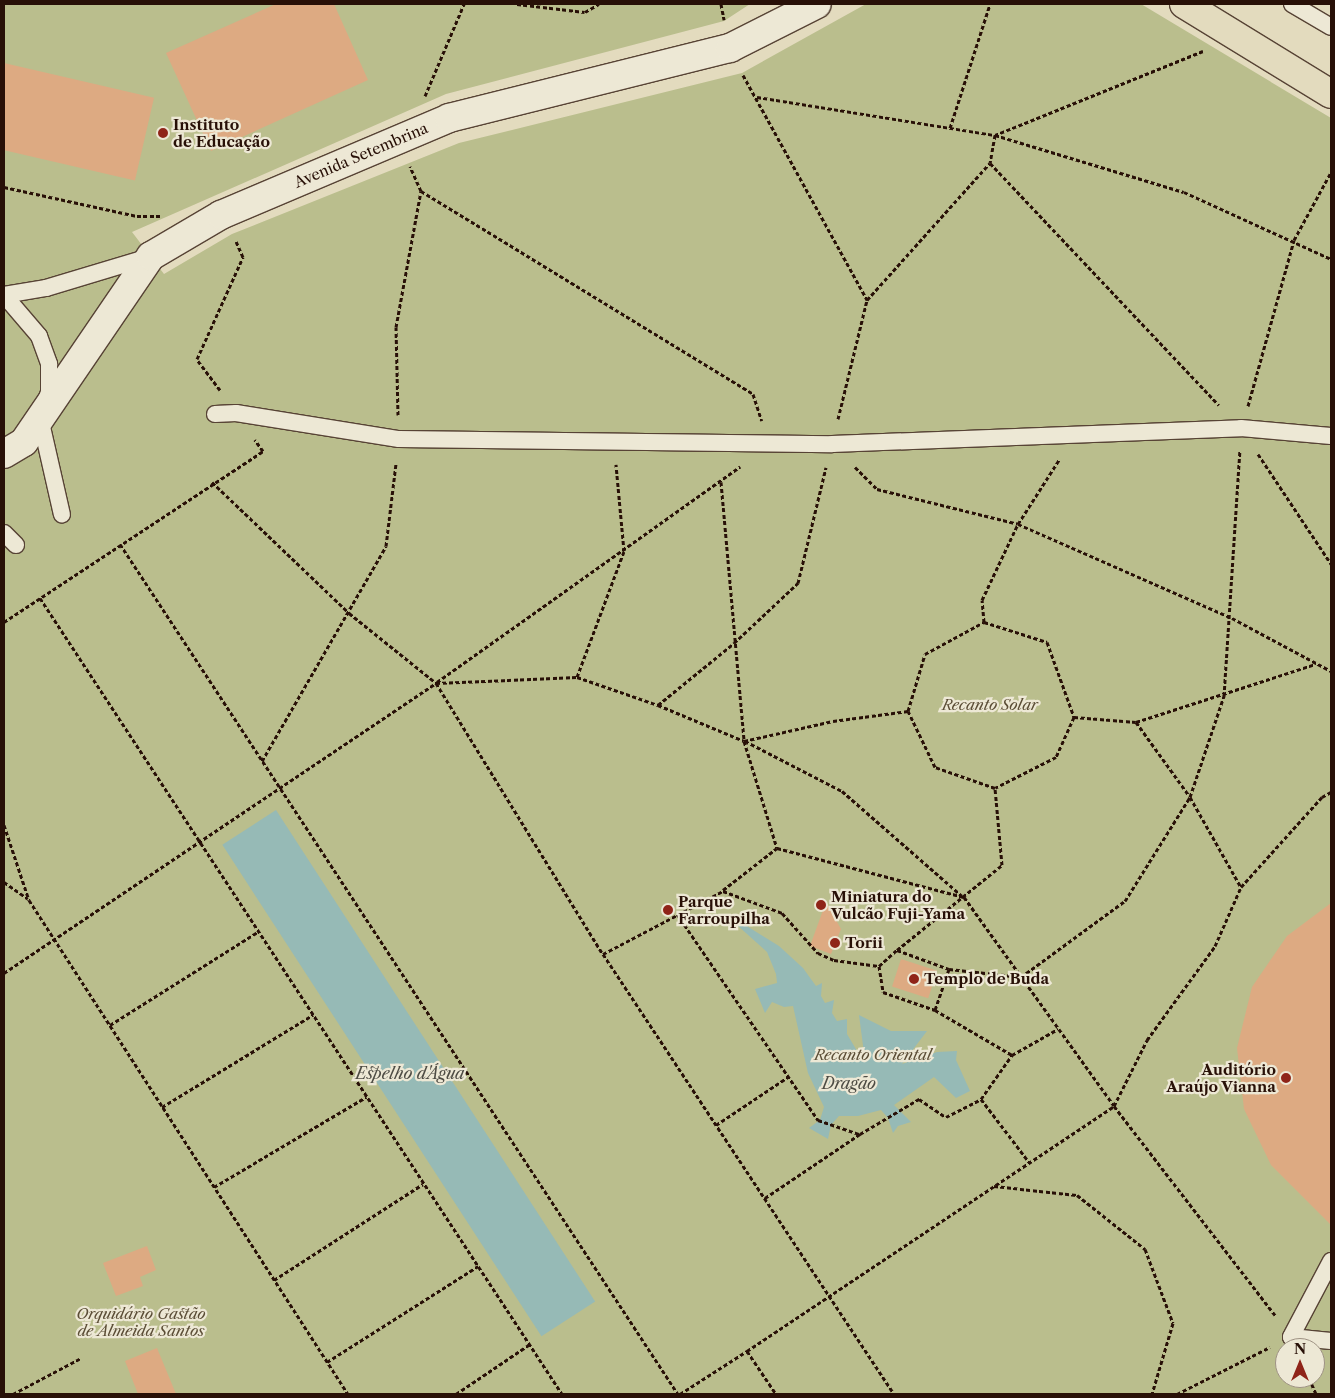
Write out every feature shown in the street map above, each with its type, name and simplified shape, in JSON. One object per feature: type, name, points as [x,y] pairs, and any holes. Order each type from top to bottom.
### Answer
[{"type":"main road","points":[[1184,4],[1331,94]]},
{"type":"street","name":"Avenida Setembrina","points":[[4,454],[24,442],[150,256],[221,215],[449,118],[730,48],[817,4]]},
{"type":"lane","points":[[1292,4],[1331,27]]},
{"type":"lane","points":[[4,295],[46,288],[150,256]]},
{"type":"lane","points":[[4,295],[39,336],[49,364],[49,392],[40,418],[62,516]]},
{"type":"lane","points":[[215,414],[236,413],[399,439],[832,444],[1241,428],[1331,436]]},
{"type":"lane","points":[[4,533],[16,545]]},
{"type":"lane","points":[[1331,1261],[1291,1336],[1331,1341]]},
{"type":"path","points":[[399,138],[422,105],[464,4]]},
{"type":"path","points":[[517,4],[585,12],[599,4]]},
{"type":"path","points":[[950,128],[990,4]]},
{"type":"path","points":[[995,135],[1238,37]]},
{"type":"path","points":[[730,48],[867,300]]},
{"type":"path","points":[[757,97],[995,135],[1184,192],[1294,240],[1331,259]]},
{"type":"path","points":[[995,135],[990,163],[1241,428],[1331,564]]},
{"type":"path","points":[[897,950],[949,969],[1021,977],[1125,901],[1190,797],[1224,696],[1232,618],[1241,428],[1294,240],[1331,172]]},
{"type":"path","points":[[4,187],[137,216],[165,216]]},
{"type":"path","points":[[4,622],[212,482],[263,451],[197,359],[243,258],[221,215]]},
{"type":"path","points":[[984,622],[982,600],[1018,524],[1075,434]]},
{"type":"path","points":[[577,677],[624,551],[614,441]]},
{"type":"path","points":[[832,444],[877,489],[1018,524],[1232,618],[1331,671]]},
{"type":"path","points":[[212,482],[349,613],[436,683],[604,954],[894,1394]]},
{"type":"path","points":[[722,482],[744,741],[777,848]]},
{"type":"path","points":[[120,544],[679,1394],[830,1297],[1114,1106],[1147,1040],[1215,946],[1241,887],[1322,797],[1331,792]]},
{"type":"path","points":[[40,598],[562,1394]]},
{"type":"path","points":[[984,622],[1047,642],[1074,717],[1056,757],[995,788],[935,767],[908,711],[925,654],[984,622]]},
{"type":"path","points":[[1074,717],[1136,722],[1224,696],[1317,664]]},
{"type":"path","points":[[4,973],[436,683],[577,677],[658,705],[744,741],[842,791],[964,897],[1114,1106],[1291,1336],[1177,1394]]},
{"type":"path","points":[[744,741],[833,721],[908,711]]},
{"type":"path","points":[[1136,722],[1190,797],[1241,887]]},
{"type":"path","points":[[723,891],[782,913],[818,953],[834,960],[879,966],[1002,864],[995,788]]},
{"type":"path","points":[[4,825],[30,900],[348,1394]]},
{"type":"path","points":[[604,954],[723,891],[777,848]]},
{"type":"path","points":[[777,848],[964,897]]},
{"type":"path","points":[[4,882],[30,900]]},
{"type":"path","points":[[677,914],[818,1120],[831,1127],[860,1134]]},
{"type":"path","points":[[110,1025],[259,931]]},
{"type":"path","points":[[879,966],[883,992],[935,1010],[1012,1055]]},
{"type":"path","points":[[935,1010],[949,969]]},
{"type":"path","points":[[162,1107],[312,1015]]},
{"type":"path","points":[[765,1198],[860,1134],[919,1099],[946,1118],[981,1099],[1012,1055],[1059,1029]]},
{"type":"path","points":[[716,1125],[788,1077]]},
{"type":"path","points":[[214,1187],[366,1097]]},
{"type":"path","points":[[981,1099],[1029,1162]]},
{"type":"path","points":[[274,1280],[424,1184]]},
{"type":"path","points":[[994,1186],[1077,1195],[1145,1248],[1173,1323],[1152,1394]]},
{"type":"path","points":[[328,1362],[478,1266]]},
{"type":"path","points":[[456,1394],[530,1344]]},
{"type":"path","points":[[747,1351],[776,1394]]},
{"type":"path","points":[[12,1394],[81,1358]]},
{"type":"green space","name":"Parque Farroupilha","points":[[4,4],[750,4],[724,21],[446,94],[132,232],[164,274],[232,234],[459,143],[742,73],[866,4],[1141,4],[1331,118],[1331,1394],[4,1394]]},
{"type":"water","name":"Espelho d'Água","points":[[276,810],[595,1301],[541,1336],[222,845]]},
{"type":"water","name":"Dragão","points":[[737,925],[745,925],[779,946],[803,968],[816,986],[822,983],[821,996],[825,1003],[834,1000],[832,1013],[837,1021],[847,1019],[847,1034],[857,1051],[864,1053],[859,1015],[891,1031],[927,1031],[902,1064],[937,1052],[957,1051],[956,1060],[970,1091],[956,1098],[934,1077],[894,1105],[911,1122],[898,1126],[893,1133],[888,1118],[881,1110],[858,1116],[839,1116],[831,1125],[828,1139],[809,1128],[820,1120],[824,1107],[808,1073],[793,1006],[784,1007],[772,1002],[765,1013],[755,989],[777,983],[776,974],[767,952]]},
{"type":"building","points":[[276,4],[334,4],[368,80],[211,151],[166,53]]},
{"type":"building","points":[[4,63],[154,98],[135,180],[4,150]]},
{"type":"building","points":[[826,902],[841,929],[831,954],[810,946]]},
{"type":"building","name":"Auditório Araújo Vianna","points":[[1331,903],[1331,1225],[1271,1165],[1244,1109],[1237,1048],[1252,987],[1287,936]]},
{"type":"building","name":"Templo de Buda","points":[[901,959],[937,971],[928,998],[892,987]]},
{"type":"building","points":[[147,1246],[156,1270],[140,1277],[143,1286],[116,1296],[103,1263]]},
{"type":"building","points":[[157,1348],[176,1394],[138,1394],[125,1361]]},
{"type":"place","name":"Instituto de Educação","points":[[163,133]]},
{"type":"place","name":"Miniatura do Vulcão Fuji-Yama","points":[[821,905]]},
{"type":"place","name":"Parque Farroupilha","points":[[668,910]]},
{"type":"place","name":"Torii","points":[[835,943]]},
{"type":"place","name":"Templo de Buda","points":[[914,979]]},
{"type":"place","name":"Auditório Araújo Vianna","points":[[1286,1078]]},
{"type":"park label","name":"Recanto Solar","points":[[990,705]]},
{"type":"park label","name":"Recanto Oriental","points":[[873,1055]]},
{"type":"park label","name":"Orquidário Gastão de Almeida Santos","points":[[141,1322]]}]
